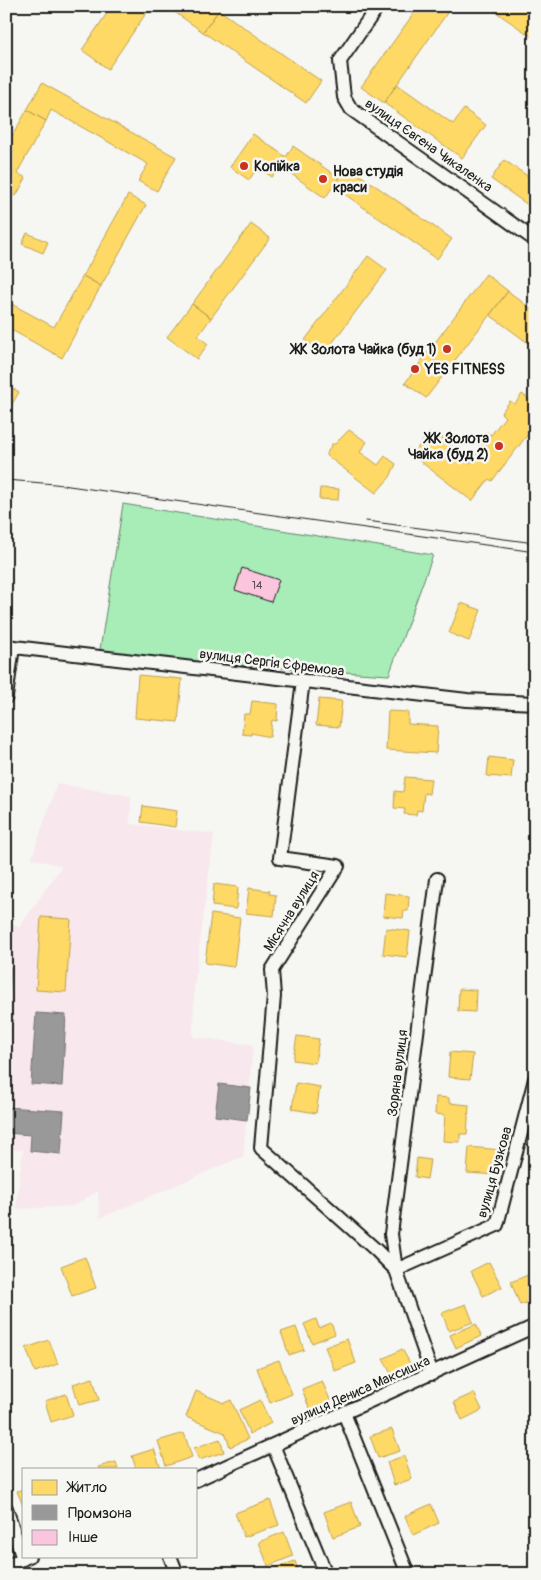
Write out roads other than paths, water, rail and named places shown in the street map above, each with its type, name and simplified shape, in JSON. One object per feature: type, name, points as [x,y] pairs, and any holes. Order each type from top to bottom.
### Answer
[{"type":"street","name":"вулиця Євгена Чикаленка","points":[[378,6],[340,61],[344,97],[351,109],[535,240]]},
{"type":"street","name":"вулиця Сергія Єфремова","points":[[10,647],[476,700],[535,703]]},
{"type":"street","points":[[6,697],[10,647]]},
{"type":"street","name":"Місячна вулиця","points":[[303,681],[280,858],[338,866],[272,970],[274,996],[261,1148],[396,1270]]},
{"type":"street","name":"Зоряна вулиця","points":[[396,1270],[391,1234],[437,879]]},
{"type":"street","name":"вулиця Бузкова","points":[[396,1270],[497,1226],[535,1079]]},
{"type":"street","points":[[396,1270],[432,1374]]},
{"type":"street","name":"вулиця Дениса Максишка","points":[[198,1479],[535,1326]]},
{"type":"street","points":[[344,1413],[408,1574]]},
{"type":"street","points":[[273,1445],[326,1574]]},
{"type":"street","points":[[6,1508],[22,1548]]},
{"type":"street","points":[[8,1574],[6,1567],[26,1558]]},
{"type":"street","points":[[171,1558],[178,1574]]},
{"type":"tram line","points":[[6,480],[55,484],[535,552]]},
{"type":"tram line","points":[[366,521],[535,543]]},
{"type":"place","name":"Копійка","points":[[244,166]]},
{"type":"place","name":"Нова студія краси","points":[[323,179]]},
{"type":"place","name":"ЖК Золота Чайка (буд 1)","points":[[447,349]]},
{"type":"place","name":"YES FITNESS","points":[[415,369]]},
{"type":"place","name":"ЖК Золота Чайка (буд 2)","points":[[499,446]]}]
